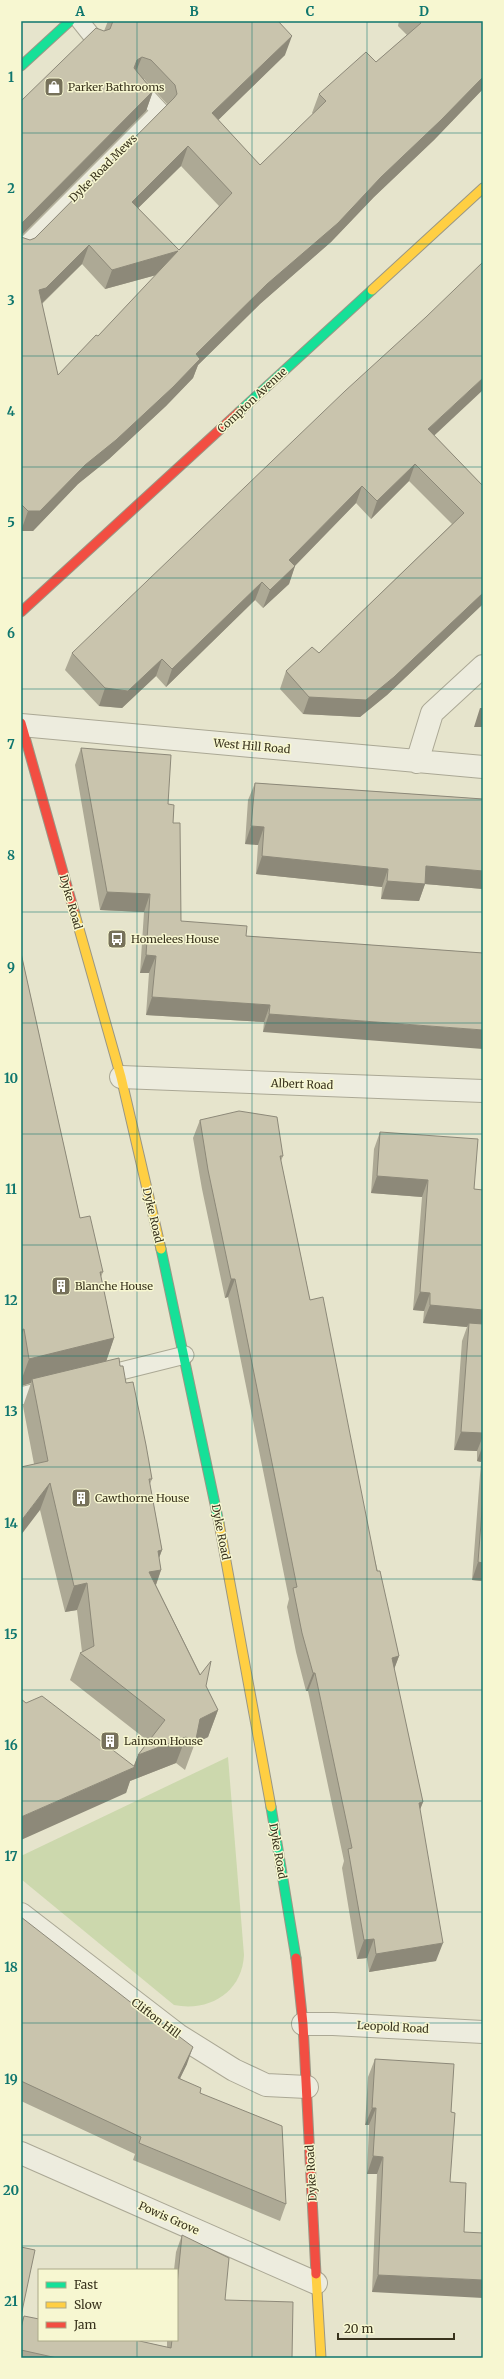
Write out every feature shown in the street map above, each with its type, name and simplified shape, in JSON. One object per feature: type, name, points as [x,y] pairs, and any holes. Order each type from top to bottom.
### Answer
[{"type":"main road","points":[[21,66],[70,21]]},
{"type":"main road","name":"Compton Avenue","points":[[21,612],[483,188]]},
{"type":"main road","name":"Dyke Road","points":[[21,724],[121,1077],[185,1355],[235,1603],[294,1939],[303,2024],[321,2358]]},
{"type":"street","points":[[417,762],[432,713],[483,666]]},
{"type":"street","name":"West Hill Road","points":[[21,724],[483,767]]},
{"type":"street","name":"Albert Road","points":[[121,1077],[483,1091]]},
{"type":"street","name":"Clifton Hill","points":[[21,1914],[178,2035],[234,2070],[266,2085],[307,2087]]},
{"type":"street","name":"Leopold Road","points":[[303,2024],[333,2024],[483,2032]]},
{"type":"street","name":"Powis Grove","points":[[21,2153],[316,2283]]},
{"type":"lane","points":[[80,21],[96,41]]},
{"type":"lane","name":"Dyke Road Mews","points":[[21,250],[160,111],[137,86]]},
{"type":"lane","points":[[88,1379],[185,1355]]},
{"type":"lane","points":[[21,1396],[66,1385]]},
{"type":"green space","points":[[228,1757],[244,1955],[242,1968],[230,1989],[222,1996],[211,2002],[200,2005],[174,2005],[21,1879],[21,1856]]},
{"type":"building","points":[[113,21],[278,21],[292,36],[212,113],[260,165],[326,101],[319,94],[366,52],[376,62],[421,23],[419,21],[483,21],[483,77],[441,120],[381,177],[338,223],[267,284],[196,354],[200,359],[173,387],[116,440],[85,465],[40,511],[28,511],[21,504],[21,237],[30,240],[35,238],[177,94],[175,85],[151,60],[142,57],[137,60],[134,68],[153,91],[21,224],[21,101],[96,28],[104,31],[110,29]],"holes":[[[188,146],[232,193],[179,250],[132,202]],[[89,245],[112,270],[178,251],[98,336],[96,335],[58,375],[39,290],[46,288]]]},
{"type":"building","points":[[483,262],[483,378],[428,429],[483,486],[483,593],[394,677],[366,700],[309,697],[286,671],[312,647],[319,653],[464,513],[415,464],[377,501],[362,486],[289,560],[295,566],[270,590],[262,582],[172,669],[162,659],[128,691],[105,688],[72,653],[345,391],[426,317]]},
{"type":"building","points":[[81,748],[171,755],[168,804],[174,805],[173,823],[180,823],[181,921],[247,926],[246,936],[483,953],[483,1030],[269,1014],[270,1005],[152,997],[156,956],[146,955],[150,894],[107,892]]},
{"type":"building","points":[[255,783],[483,799],[483,871],[426,866],[425,884],[387,881],[388,869],[262,856],[264,827],[251,826]]},
{"type":"building","points":[[21,953],[80,1218],[90,1216],[103,1272],[100,1272],[114,1338],[29,1359],[24,1329],[21,1330]]},
{"type":"building","points":[[239,1111],[277,1117],[283,1156],[280,1156],[310,1300],[323,1297],[377,1571],[380,1571],[399,1656],[392,1658],[423,1802],[419,1803],[443,1943],[376,1954],[374,1939],[364,1940],[348,1849],[352,1848],[315,1673],[313,1673],[302,1633],[293,1588],[297,1587],[235,1279],[231,1279],[208,1170],[200,1120]]},
{"type":"building","points":[[380,1132],[478,1139],[474,1189],[483,1190],[483,1310],[430,1305],[430,1293],[420,1292],[428,1180],[377,1176]]},
{"type":"building","points":[[469,1323],[483,1324],[483,1433],[461,1432]]},
{"type":"building","points":[[119,1358],[120,1366],[123,1366],[126,1383],[133,1382],[152,1479],[149,1479],[162,1550],[158,1551],[161,1570],[149,1572],[200,1675],[211,1661],[206,1686],[218,1710],[200,1719],[195,1744],[186,1737],[138,1755],[165,1720],[80,1653],[94,1646],[87,1583],[74,1586],[50,1483],[21,1521],[21,1467],[48,1461],[32,1379]]},
{"type":"building","points":[[483,1497],[483,1563],[478,1562]]},
{"type":"building","points":[[42,1696],[135,1767],[21,1817],[21,1699],[26,1703]]},
{"type":"building","points":[[21,1917],[147,2015],[148,2013],[193,2047],[178,2078],[201,2088],[200,2093],[282,2126],[286,2204],[139,2143],[141,2137],[21,2081]]},
{"type":"building","points":[[375,2059],[454,2064],[451,2112],[455,2113],[450,2182],[466,2183],[464,2232],[483,2233],[483,2280],[378,2275],[383,2157],[373,2156],[376,2108],[372,2108]]},
{"type":"building","points":[[182,2235],[229,2258],[225,2300],[293,2302],[292,2358],[57,2358],[21,2350],[21,2328],[24,2316],[38,2319],[38,2341],[140,2341],[171,2348],[172,2341],[178,2341],[178,2275]]},
{"type":"building","points":[[21,2247],[35,2250],[21,2316]]},
{"type":"traffic: fast","points":[[21,66],[70,21]]},
{"type":"traffic: fast","points":[[239,412],[372,290]]},
{"type":"traffic: fast","points":[[161,1249],[219,1523]]},
{"type":"traffic: fast","points":[[271,1807],[296,1958]]},
{"type":"traffic: slow","points":[[372,290],[483,188]]},
{"type":"traffic: slow","points":[[74,911],[121,1077],[161,1249]]},
{"type":"traffic: slow","points":[[219,1523],[271,1807]]},
{"type":"traffic: slow","points":[[316,2274],[321,2358]]},
{"type":"traffic: jam","points":[[21,612],[239,412]]},
{"type":"traffic: jam","points":[[21,723],[74,911]]},
{"type":"traffic: jam","points":[[296,1958],[303,2024],[316,2274]]},
{"type":"place","name":"Parker Bathrooms","points":[[54,87]]},
{"type":"place","name":"Homelees House","points":[[117,939]]},
{"type":"place","name":"Blanche House","points":[[61,1286]]},
{"type":"place","name":"Cawthorne House","points":[[81,1498]]},
{"type":"place","name":"Lainson House","points":[[110,1741]]}]
